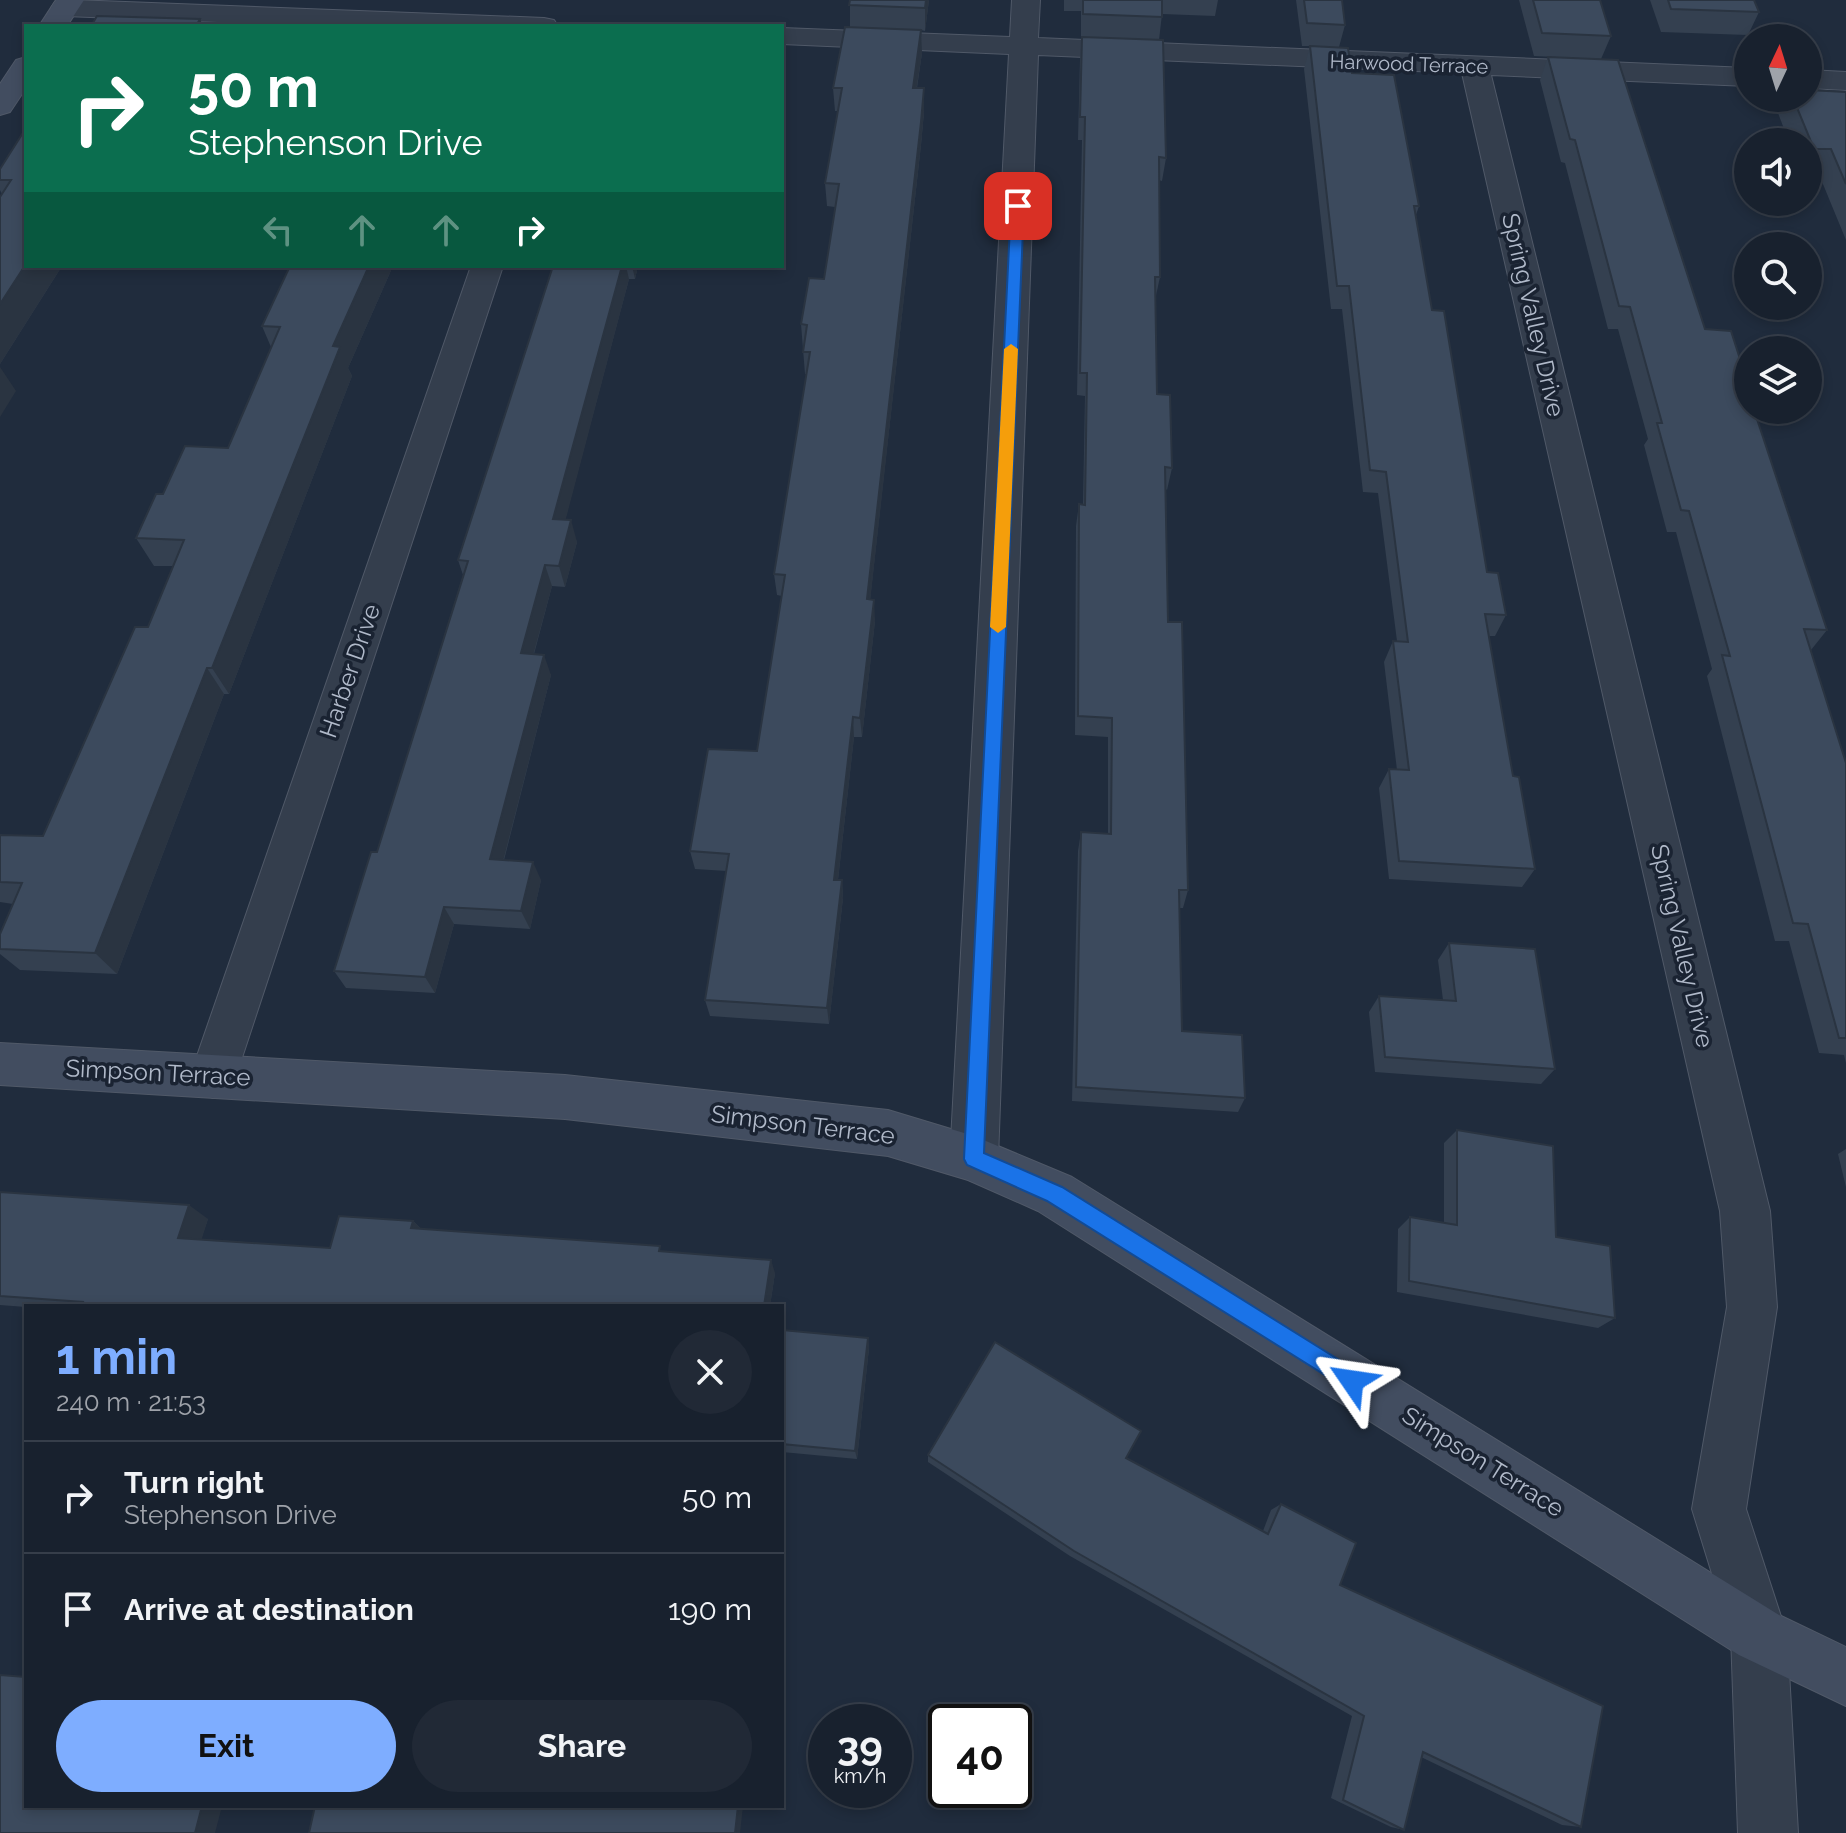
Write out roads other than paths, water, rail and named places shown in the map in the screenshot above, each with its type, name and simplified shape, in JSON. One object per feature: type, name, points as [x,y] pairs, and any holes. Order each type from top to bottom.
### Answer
[{"type":"street","points":[[974,1159],[1026,0]]},
{"type":"street","points":[[63,11],[480,24]]},
{"type":"street","name":"Harwood Terrace","points":[[784,36],[1734,76]]},
{"type":"street","name":"Spring Valley Drive","points":[[1475,67],[1745,1211],[1752,1307],[1719,1509],[1759,1635],[1768,1833]]},
{"type":"street","points":[[0,106],[24,69]]},
{"type":"street","points":[[1822,80],[1846,81]]},
{"type":"street","name":"Harber Drive","points":[[213,1076],[486,268]]},
{"type":"street","name":"Simpson Terrace","points":[[0,1064],[581,1099],[888,1133],[974,1159],[1055,1194],[1759,1635],[1846,1677]]}]
